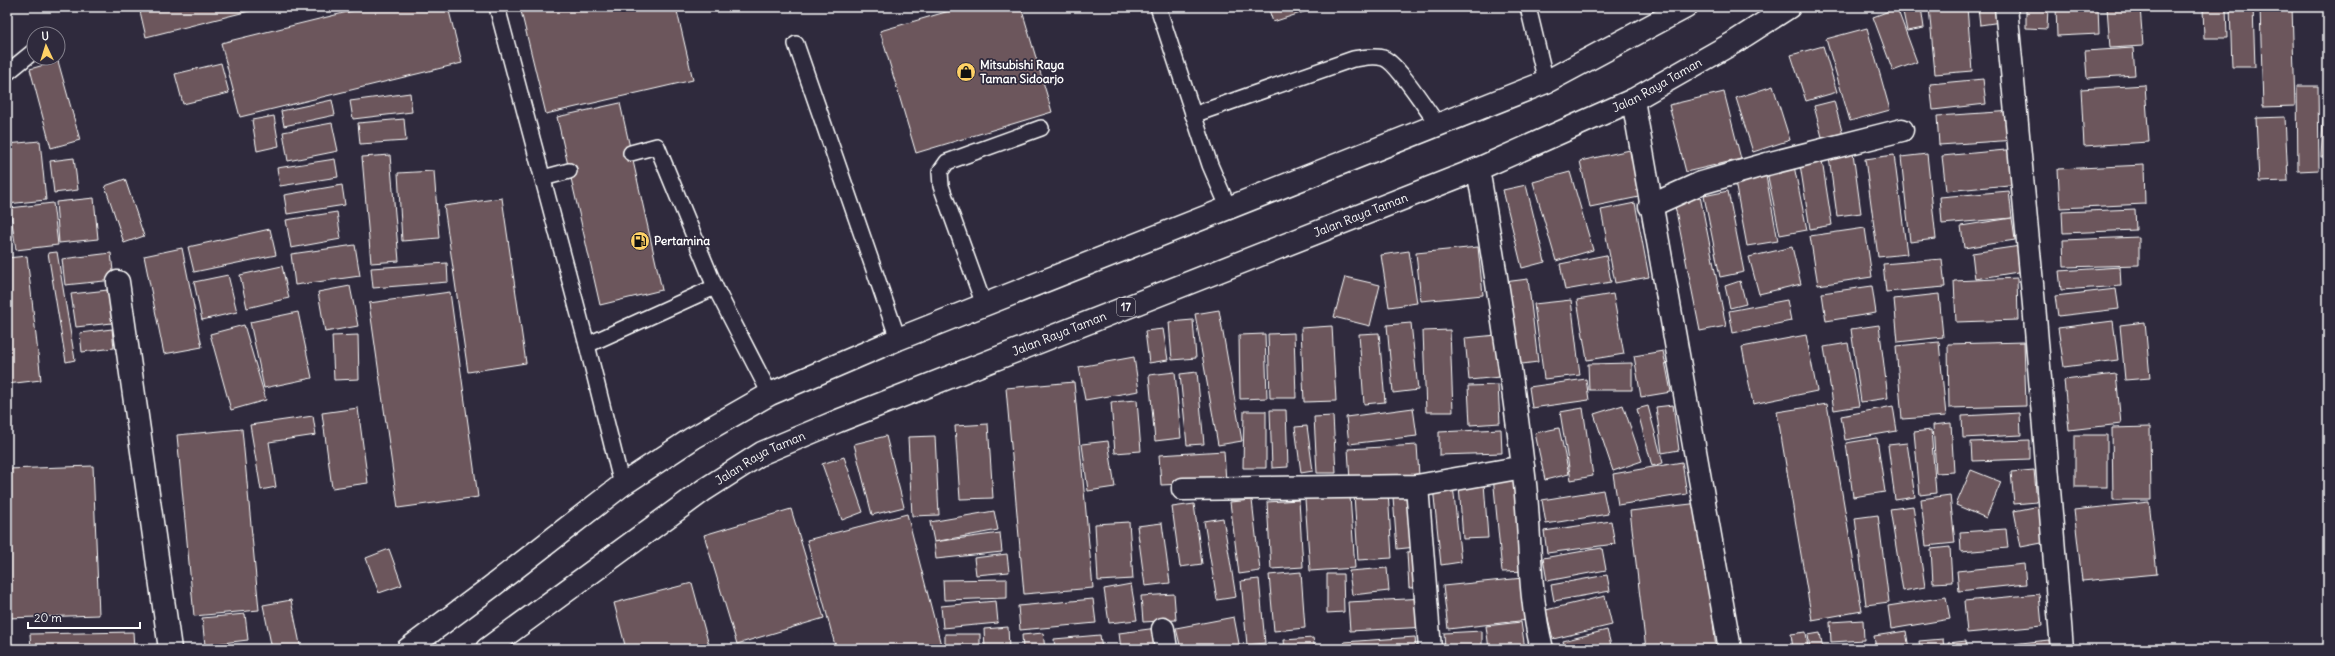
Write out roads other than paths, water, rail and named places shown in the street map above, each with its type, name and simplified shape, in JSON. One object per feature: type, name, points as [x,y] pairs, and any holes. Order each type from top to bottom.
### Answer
[{"type":"main road","points":[[408,649],[491,587],[622,485],[693,438],[770,394],[898,339],[1546,82],[1686,7]]},
{"type":"main road","name":"Jalan Raya Taman","points":[[487,649],[704,490],[762,453],[890,400],[1478,169],[1633,100],[1733,43],[1789,7]]},
{"type":"main road","points":[[2006,7],[2034,305],[2062,649]]},
{"type":"main road","points":[[1633,100],[1650,206],[1730,649]]},
{"type":"main road","points":[[1650,206],[1701,183],[1767,164],[1902,130]]},
{"type":"main road","points":[[1478,169],[1523,467],[1529,523],[1534,617],[1542,649]]},
{"type":"main road","points":[[118,282],[170,649]]},
{"type":"main road","points":[[1183,489],[1417,486],[1523,467]]},
{"type":"main road","points":[[1417,486],[1430,649]]},
{"type":"lane","points":[[497,7],[587,345],[622,485]]},
{"type":"lane","points":[[1158,7],[1210,165],[1229,209]]},
{"type":"lane","points":[[1528,7],[1546,82]]},
{"type":"lane","points":[[796,44],[898,339]]},
{"type":"lane","points":[[1193,115],[1352,59],[1369,56],[1385,58],[1409,83],[1438,125]]},
{"type":"lane","points":[[7,73],[26,58]]},
{"type":"lane","points":[[984,305],[941,186],[940,172],[947,162],[1041,128]]},
{"type":"lane","points":[[631,153],[657,146],[715,287],[770,394]]},
{"type":"lane","points":[[543,178],[569,171]]},
{"type":"lane","points":[[587,345],[715,287]]},
{"type":"place","name":"Mitsubishi Raya Taman Sidoarjo","points":[[966,72]]},
{"type":"place","name":"Pertamina","points":[[640,241]]}]
